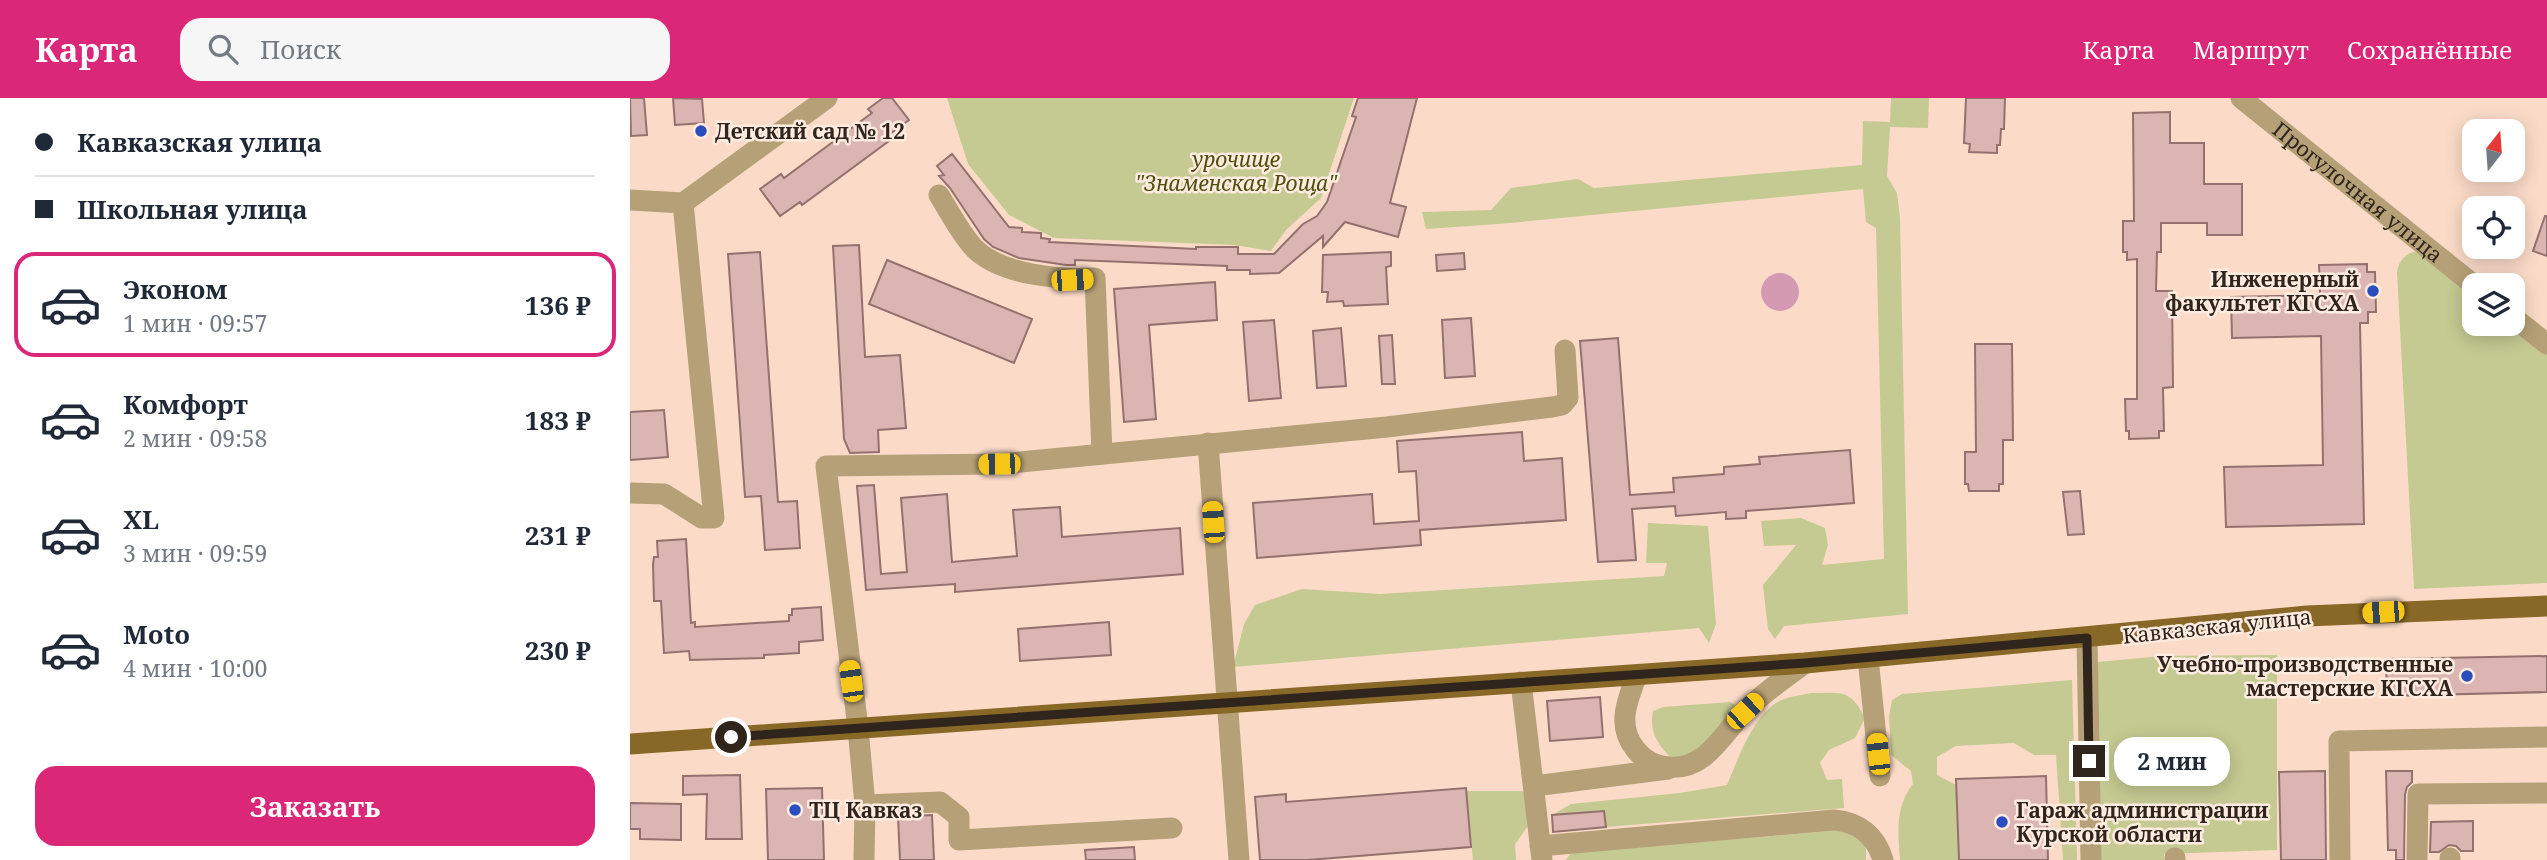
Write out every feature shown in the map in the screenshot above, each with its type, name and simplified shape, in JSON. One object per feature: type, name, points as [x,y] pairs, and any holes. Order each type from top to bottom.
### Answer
[{"type":"main road","name":"Кавказская улица","points":[[630,744],[1805,663],[2307,617],[2547,606]]},
{"type":"street","points":[[630,200],[683,203],[827,98]]},
{"type":"street","name":"Прогулочная улица","points":[[2241,98],[2462,275]]},
{"type":"street","points":[[939,195],[975,250],[997,262],[1024,273],[1072,280],[1095,278],[1101,454]]},
{"type":"street","points":[[630,494],[664,494],[702,519],[714,517],[683,203]]},
{"type":"street","points":[[2525,327],[2547,344]]},
{"type":"street","points":[[864,860],[865,805],[858,728],[826,467],[999,464],[1387,427],[1562,405],[1568,398],[1564,350]]},
{"type":"street","points":[[1208,443],[1239,860]]},
{"type":"street","points":[[2087,638],[2091,860]]},
{"type":"street","points":[[1868,658],[1880,776]]},
{"type":"street","points":[[1534,786],[1692,764],[1708,755],[1763,694],[1805,663]]},
{"type":"street","points":[[1637,675],[1625,710],[1628,739],[1647,760],[1673,768]]},
{"type":"street","points":[[1521,682],[1541,853],[1834,820],[1853,823],[1862,828],[1875,842],[1882,860]]},
{"type":"street","points":[[2340,860],[2339,741],[2547,737]]},
{"type":"street","points":[[2417,860],[2418,794],[2547,793]]},
{"type":"street","points":[[865,805],[940,802],[958,817],[959,840],[1172,828]]},
{"type":"green space","name":"урочище \"Знаменская Роща\"","points":[[947,98],[1354,98],[1321,198],[1286,230],[1271,251],[1235,245],[1054,238],[1009,215],[968,164]]},
{"type":"green space","points":[[1891,98],[1929,98],[1928,128],[1890,127],[1887,176],[1897,193],[1900,218],[1908,614],[1784,626],[1775,639],[1768,629],[1763,585],[1796,545],[1764,546],[1761,521],[1801,518],[1825,528],[1828,545],[1822,565],[1884,559],[1876,228],[1866,222],[1863,189],[1426,229],[1422,212],[1491,210],[1511,188],[1578,179],[1594,188],[1862,165],[1863,121],[1890,122]]},
{"type":"green space","points":[[2420,251],[2462,282],[2462,336],[2525,336],[2525,333],[2547,350],[2547,583],[2414,589],[2397,272],[2404,257]]},
{"type":"green space","points":[[1648,523],[1708,526],[1716,624],[1709,643],[1699,628],[1233,667],[1244,624],[1255,605],[1302,589],[1380,594],[1664,576],[1667,563],[1646,563]]},
{"type":"green space","points":[[2277,655],[2277,850],[2164,854],[2164,860],[2090,860],[2087,663],[2161,656]]},
{"type":"green space","points":[[2072,680],[2077,860],[2063,860],[2056,755],[2034,755],[2014,743],[1956,746],[1937,757],[1937,775],[1956,785],[1959,860],[1900,860],[1900,811],[1913,784],[1911,771],[1891,755],[1889,716],[1892,700],[1902,694]]},
{"type":"green space","points":[[1811,693],[1844,694],[1854,701],[1865,718],[1855,738],[1829,750],[1820,763],[1827,780],[1842,779],[1844,808],[1606,827],[1604,811],[1552,815],[1571,804],[1680,793],[1727,785],[1742,749],[1764,713],[1784,699]]},
{"type":"green space","points":[[1730,702],[1738,707],[1700,754],[1671,758],[1655,737],[1653,711],[1663,707]]},
{"type":"green space","points":[[1466,791],[1524,791],[1528,826],[1515,844],[1516,860],[1473,860]]},
{"type":"green space","points":[[1843,830],[1861,838],[1866,849],[1866,860],[1566,860],[1571,853]]},
{"type":"shaded area","points":[[1780,273],[1793,279],[1799,292],[1793,305],[1780,311],[1767,305],[1761,292],[1767,279]]},
{"type":"building","points":[[630,98],[644,98],[647,135],[631,136]]},
{"type":"building","points":[[673,98],[702,99],[704,123],[675,125]]},
{"type":"building","points":[[883,98],[892,98],[909,120],[890,134],[893,138],[802,205],[800,202],[780,216],[760,189],[781,174],[784,178],[872,113],[868,109]]},
{"type":"building","points":[[1358,98],[1417,98],[1390,203],[1406,207],[1398,237],[1345,222],[1323,247],[1323,236],[1279,273],[1250,274],[1250,270],[1227,270],[1227,266],[1075,260],[1075,265],[1066,265],[1019,258],[993,247],[984,239],[939,176],[944,175],[937,166],[952,154],[1009,227],[1022,228],[1022,232],[1041,233],[1041,238],[1050,239],[1049,242],[1196,249],[1238,247],[1238,254],[1274,254],[1303,224],[1317,216],[1327,202],[1356,117],[1352,116]]},
{"type":"building","points":[[1966,98],[2005,98],[2004,129],[2001,129],[1997,153],[1969,152],[1970,144],[1964,143]]},
{"type":"building","points":[[2170,112],[2170,143],[2204,143],[2204,184],[2242,184],[2242,235],[2207,235],[2207,223],[2161,223],[2161,252],[2157,252],[2156,291],[2172,291],[2173,387],[2163,388],[2164,431],[2159,431],[2159,438],[2129,439],[2129,431],[2126,431],[2125,399],[2137,399],[2137,259],[2127,260],[2127,252],[2123,252],[2123,221],[2134,221],[2133,113]]},
{"type":"building","points":[[2547,216],[2547,256],[2533,251]]},
{"type":"building","points":[[859,245],[865,357],[900,355],[906,428],[878,430],[879,452],[850,453],[844,439],[833,246]]},
{"type":"building","points":[[760,252],[778,502],[797,501],[800,548],[765,550],[761,496],[745,497],[728,254]]},
{"type":"building","points":[[1391,252],[1391,266],[1386,267],[1388,304],[1344,306],[1343,301],[1327,302],[1328,292],[1322,292],[1323,255]]},
{"type":"building","points":[[1464,253],[1465,269],[1437,271],[1436,255]]},
{"type":"building","points":[[887,260],[1032,319],[1014,363],[869,304]]},
{"type":"building","points":[[2367,264],[2367,272],[2375,272],[2376,312],[2368,312],[2368,323],[2360,323],[2364,524],[2226,527],[2224,467],[2323,465],[2321,336],[2232,338],[2231,297],[2320,295],[2319,265]]},
{"type":"building","points":[[1215,282],[1217,320],[1149,325],[1156,419],[1124,422],[1114,289]]},
{"type":"building","points":[[1471,318],[1475,376],[1445,378],[1442,320]]},
{"type":"building","points":[[1274,320],[1281,398],[1249,401],[1243,322]]},
{"type":"building","points":[[1341,328],[1346,386],[1317,388],[1313,331]]},
{"type":"building","points":[[1392,335],[1395,384],[1382,384],[1379,336]]},
{"type":"building","points":[[1618,338],[1630,495],[1674,492],[1673,478],[1724,474],[1724,467],[1760,464],[1759,457],[1850,450],[1854,503],[1746,511],[1746,518],[1726,519],[1726,512],[1676,516],[1675,506],[1632,509],[1636,560],[1598,562],[1580,341]]},
{"type":"building","points":[[1975,344],[2012,344],[2013,440],[2003,440],[2003,484],[1999,484],[1999,491],[1969,491],[1968,484],[1965,484],[1965,452],[1976,452]]},
{"type":"building","points":[[664,410],[668,457],[630,460],[630,412]]},
{"type":"building","points":[[1522,432],[1524,461],[1562,458],[1566,520],[1420,530],[1421,545],[1257,558],[1253,503],[1372,494],[1374,524],[1419,521],[1416,471],[1399,472],[1397,441]]},
{"type":"building","points":[[874,485],[881,574],[907,572],[901,498],[947,494],[952,562],[1017,556],[1013,510],[1060,507],[1062,537],[1180,528],[1183,574],[955,592],[955,584],[866,590],[857,486]]},
{"type":"building","points":[[2080,491],[2084,534],[2068,535],[2063,492]]},
{"type":"building","points":[[686,539],[691,623],[695,622],[695,627],[789,621],[792,609],[821,607],[823,640],[799,642],[799,653],[764,655],[764,658],[690,660],[689,651],[664,653],[661,601],[654,601],[653,564],[654,557],[658,557],[657,541]]},
{"type":"building","points":[[1109,622],[1111,655],[1020,661],[1018,629]]},
{"type":"building","name":"Учебно-производственные мастерские КГСХА","points":[[2547,656],[2547,692],[2387,696],[2386,659]]},
{"type":"building","points":[[1600,697],[1603,737],[1550,741],[1547,701]]},
{"type":"building","points":[[2325,771],[2326,860],[2281,860],[2279,772]]},
{"type":"building","points":[[2386,771],[2412,771],[2412,782],[2405,794],[2404,860],[2396,860],[2396,850],[2388,850]]},
{"type":"building","points":[[740,775],[742,839],[706,839],[707,794],[683,795],[683,776]]},
{"type":"building","name":"Гараж администрации Курской области","points":[[2046,776],[2048,860],[1959,860],[1956,779]]},
{"type":"building","name":"ТЦ Кавказ","points":[[822,788],[824,860],[768,860],[766,789]]},
{"type":"building","points":[[1466,788],[1471,847],[1308,860],[1260,860],[1255,797],[1286,794],[1286,802]]},
{"type":"building","points":[[630,803],[681,804],[681,840],[640,839],[640,829],[630,829]]},
{"type":"building","points":[[1604,811],[1606,827],[1553,832],[1552,815]]},
{"type":"building","points":[[932,815],[934,860],[900,860],[898,817]]},
{"type":"building","points":[[2473,821],[2473,851],[2461,851],[2456,846],[2449,845],[2439,852],[2430,852],[2431,822]]},
{"type":"building","points":[[1134,847],[1135,860],[1086,860],[1085,850]]},
{"type":"place","name":"Детский сад № 12","points":[[701,131]]},
{"type":"place","name":"Инженерный факультет КГСХА","points":[[2373,291]]},
{"type":"place","name":"Учебно-производственные мастерские КГСХА","points":[[2467,676]]},
{"type":"place","name":"ТЦ Кавказ","points":[[795,810]]},
{"type":"place","name":"Гараж администрации Курской области","points":[[2002,822]]},
{"type":"route","points":[[731,737],[1226,705],[1805,663],[2087,638],[2089,761]]}]
